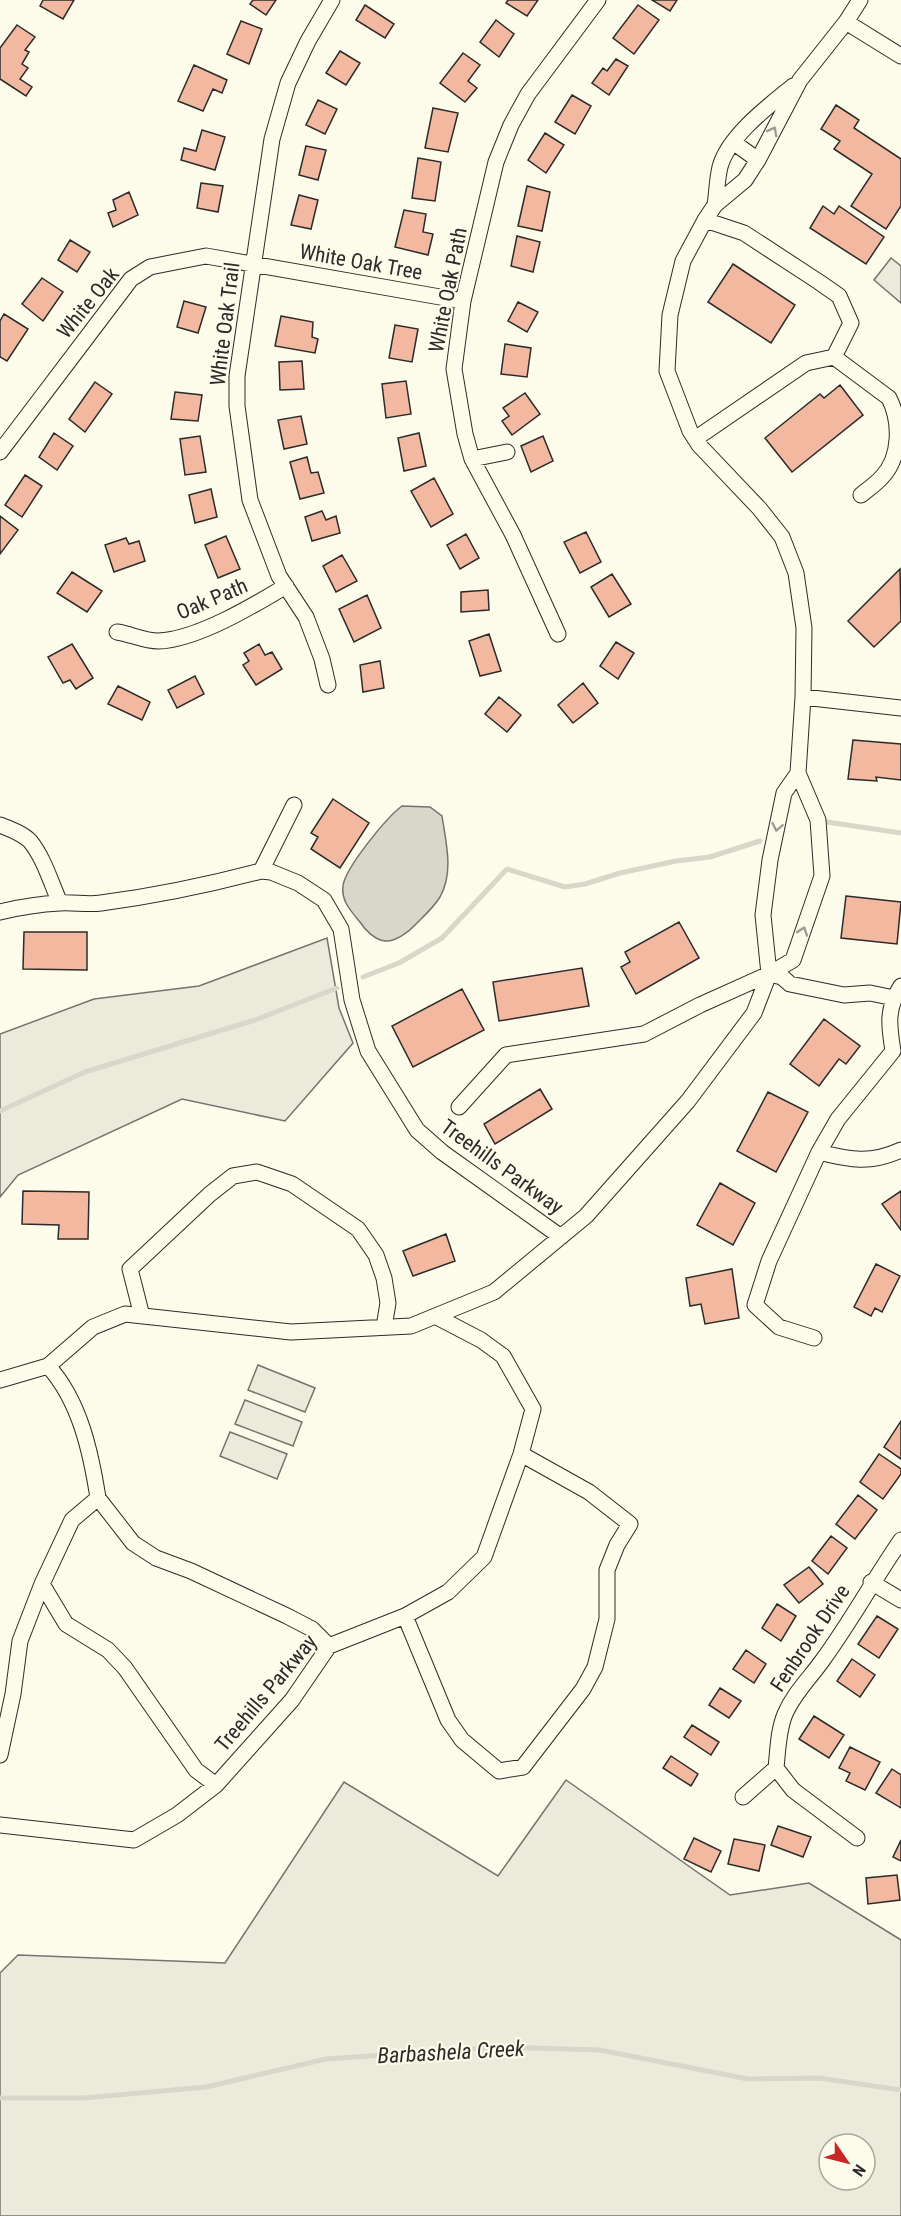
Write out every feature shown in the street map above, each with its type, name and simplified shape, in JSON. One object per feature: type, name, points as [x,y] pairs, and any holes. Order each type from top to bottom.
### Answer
[{"type":"street","name":"White Oak Trail","points":[[328,685],[322,659],[306,617],[279,576],[250,500],[237,406],[237,376],[272,139],[288,83],[308,41],[332,0]]},
{"type":"street","name":"White Oak Path","points":[[558,634],[513,535],[472,459],[465,434],[454,369],[463,301],[496,162],[511,125],[528,94],[598,0]]},
{"type":"street","name":"Treehills Parkway","points":[[459,1107],[506,1055],[644,1034],[700,1005],[769,974],[793,960],[822,876],[818,820],[798,773],[803,697],[804,628],[796,573],[782,537],[690,431],[667,371],[670,315],[682,261],[705,220],[715,204],[745,180],[800,80],[846,22],[860,0]]},
{"type":"street","points":[[846,22],[901,56]]},
{"type":"street","name":"Treehills Parkway","points":[[715,204],[721,164],[733,142],[753,120],[800,80]]},
{"type":"street","points":[[733,142],[758,160]]},
{"type":"street","points":[[705,220],[744,233],[839,296],[850,323],[834,357]]},
{"type":"street","name":"White Oak","points":[[0,452],[131,279],[150,267],[206,256],[253,264]]},
{"type":"street","name":"White Oak Tree","points":[[253,264],[463,301]]},
{"type":"street","points":[[695,439],[806,363],[834,357],[895,394],[893,406],[899,430],[895,454],[884,476],[861,495]]},
{"type":"street","points":[[472,459],[507,452]]},
{"type":"street","name":"Oak Path","points":[[117,632],[158,641],[195,633],[261,601],[286,586]]},
{"type":"street","points":[[803,697],[901,708]]},
{"type":"street","name":"Treehills Parkway","points":[[0,1380],[48,1366],[93,1327],[125,1314],[291,1332],[384,1328],[411,1326],[494,1292],[586,1216],[688,1101],[754,1013],[769,974],[763,915],[770,860],[784,793],[798,773]]},
{"type":"street","points":[[0,912],[24,906],[98,903],[153,895],[209,885],[261,871],[294,805]]},
{"type":"street","points":[[0,825],[18,832],[29,840],[50,878],[60,903]]},
{"type":"street","name":"Treehills Parkway","points":[[261,871],[271,872],[298,883],[324,900],[341,930],[352,1000],[368,1051],[417,1130],[442,1152],[561,1237]]},
{"type":"street","points":[[769,974],[782,977],[790,984],[844,995],[897,992],[889,1022],[893,1051],[838,1119],[819,1152],[769,1261],[755,1305],[778,1327],[814,1338]]},
{"type":"street","points":[[819,1152],[858,1159],[882,1159],[901,1150]]},
{"type":"street","points":[[142,1316],[130,1269],[210,1194],[233,1176],[257,1172],[292,1184],[358,1229],[376,1255],[384,1278],[388,1303],[384,1328]]},
{"type":"street","name":"Treehills Parkway","points":[[0,1825],[134,1840],[177,1815],[216,1785],[292,1700],[330,1646],[405,1616],[448,1592],[484,1557],[521,1454],[533,1409],[503,1356],[481,1340],[435,1316]]},
{"type":"street","points":[[48,1366],[61,1381],[75,1410],[93,1464],[98,1498],[133,1543],[156,1558],[242,1594],[312,1629],[330,1646]]},
{"type":"street","points":[[405,1616],[448,1720],[462,1740],[499,1771],[523,1767],[584,1689],[595,1667],[608,1619],[607,1570],[617,1545],[630,1524],[589,1492],[521,1454]]},
{"type":"street","points":[[0,1755],[13,1694],[20,1641],[42,1584],[72,1520],[98,1498]]},
{"type":"street","name":"Fenbrook Drive","points":[[776,1768],[779,1737],[785,1714],[797,1692],[823,1660],[901,1540]]},
{"type":"street","points":[[872,1582],[901,1600]]},
{"type":"street","points":[[42,1584],[66,1624],[108,1650],[125,1668],[196,1770],[216,1785]]},
{"type":"street","points":[[743,1797],[776,1768],[793,1790],[857,1838]]},
{"type":"shaded area","points":[[891,258],[901,266],[901,303],[874,280]]},
{"type":"shaded area","points":[[402,806],[430,807],[442,816],[448,857],[447,878],[440,897],[426,915],[402,936],[385,941],[371,934],[353,914],[345,901],[343,886],[351,867],[368,843]]},
{"type":"shaded area","points":[[327,938],[339,1008],[353,1043],[285,1121],[182,1099],[18,1175],[0,1197],[0,1034],[94,999],[199,986]]},
{"type":"shaded area","points":[[258,1365],[315,1388],[305,1412],[248,1390]]},
{"type":"shaded area","points":[[245,1400],[302,1422],[293,1446],[235,1424]]},
{"type":"shaded area","points":[[230,1432],[287,1454],[277,1479],[220,1456]]},
{"type":"shaded area","points":[[566,1780],[730,1895],[809,1883],[901,1940],[901,2216],[0,2216],[0,1973],[18,1955],[225,1963],[344,1782],[498,1876]]},
{"type":"building","points":[[43,0],[74,0],[63,19],[40,6]]},
{"type":"building","points":[[253,0],[276,0],[266,15],[250,4]]},
{"type":"building","points":[[508,0],[538,0],[527,16],[506,3]]},
{"type":"building","points":[[652,0],[677,0],[670,11]]},
{"type":"building","points":[[365,5],[394,24],[385,38],[356,20]]},
{"type":"building","points":[[638,5],[659,20],[634,54],[613,38]]},
{"type":"building","points":[[496,20],[514,34],[499,57],[480,42]]},
{"type":"building","points":[[241,21],[262,29],[249,64],[227,54]]},
{"type":"building","points":[[17,25],[35,37],[25,50],[29,52],[22,64],[28,68],[20,79],[32,87],[26,96],[0,79],[0,48]]},
{"type":"building","points":[[340,51],[360,63],[346,85],[326,73]]},
{"type":"building","points":[[463,53],[480,65],[468,81],[477,88],[465,102],[440,83]]},
{"type":"building","points":[[616,59],[628,66],[609,95],[592,83],[603,68],[607,71]]},
{"type":"building","points":[[194,65],[227,80],[222,93],[213,89],[203,111],[178,101]]},
{"type":"building","points":[[572,95],[591,106],[575,134],[555,122]]},
{"type":"building","points":[[318,100],[337,109],[325,134],[306,125]]},
{"type":"building","points":[[836,105],[859,120],[854,128],[901,159],[901,206],[886,229],[851,206],[872,174],[834,149],[840,141],[821,129]]},
{"type":"building","points":[[433,108],[458,113],[448,152],[425,148]]},
{"type":"building","points":[[202,130],[225,137],[215,170],[181,160],[184,148],[196,151]]},
{"type":"building","points":[[545,133],[564,145],[546,173],[528,160]]},
{"type":"building","points":[[306,146],[326,150],[318,180],[299,175]]},
{"type":"building","points":[[418,158],[441,162],[435,201],[412,198]]},
{"type":"building","points":[[201,183],[223,186],[218,212],[197,208]]},
{"type":"building","points":[[527,186],[550,192],[542,231],[518,226]]},
{"type":"building","points":[[129,192],[138,215],[113,227],[108,213],[116,210],[113,200]]},
{"type":"building","points":[[299,195],[318,200],[311,229],[291,225]]},
{"type":"building","points":[[823,206],[834,214],[839,206],[884,237],[866,264],[810,228]]},
{"type":"building","points":[[404,210],[426,214],[423,232],[433,234],[428,255],[395,247]]},
{"type":"building","points":[[517,236],[540,242],[533,272],[511,266]]},
{"type":"building","points":[[70,240],[90,252],[77,272],[58,260]]},
{"type":"building","points":[[733,264],[795,305],[771,343],[708,302]]},
{"type":"building","points":[[42,278],[63,292],[43,321],[22,304]]},
{"type":"building","points":[[184,301],[206,307],[198,333],[177,327]]},
{"type":"building","points":[[518,302],[538,312],[527,332],[508,321]]},
{"type":"building","points":[[4,314],[28,329],[7,361],[0,357],[0,321]]},
{"type":"building","points":[[281,316],[313,322],[312,337],[318,339],[315,353],[275,346]]},
{"type":"building","points":[[395,325],[418,329],[412,362],[389,358]]},
{"type":"building","points":[[505,344],[531,348],[527,377],[501,374]]},
{"type":"building","points":[[302,361],[304,389],[280,390],[279,362]]},
{"type":"building","points":[[406,381],[411,414],[386,418],[382,384]]},
{"type":"building","points":[[95,382],[112,394],[85,432],[69,419]]},
{"type":"building","points":[[840,385],[863,415],[792,472],[765,438],[820,394],[824,398]]},
{"type":"building","points":[[175,392],[202,395],[198,421],[171,419]]},
{"type":"building","points":[[525,393],[540,414],[512,435],[502,421],[509,416],[503,408]]},
{"type":"building","points":[[301,416],[307,444],[284,449],[278,420]]},
{"type":"building","points":[[54,433],[73,446],[57,470],[39,457]]},
{"type":"building","points":[[419,433],[426,466],[404,471],[398,438]]},
{"type":"building","points":[[200,436],[206,472],[185,475],[180,439]]},
{"type":"building","points":[[543,436],[553,461],[531,472],[521,446]]},
{"type":"building","points":[[307,457],[311,473],[318,472],[324,493],[300,499],[290,462]]},
{"type":"building","points":[[25,475],[42,486],[22,517],[5,505]]},
{"type":"building","points":[[434,478],[453,514],[431,527],[411,491]]},
{"type":"building","points":[[211,489],[217,517],[195,523],[189,495]]},
{"type":"building","points":[[322,511],[326,520],[336,516],[340,533],[312,541],[305,517]]},
{"type":"building","points":[[0,516],[18,530],[0,554]]},
{"type":"building","points":[[586,532],[601,562],[580,573],[564,542]]},
{"type":"building","points":[[466,534],[479,558],[460,569],[447,545]]},
{"type":"building","points":[[226,536],[240,569],[218,578],[205,545]]},
{"type":"building","points":[[126,538],[129,544],[139,541],[145,561],[114,572],[105,545]]},
{"type":"building","points":[[342,555],[357,581],[336,592],[323,566]]},
{"type":"building","points":[[900,569],[901,621],[874,647],[848,621]]},
{"type":"building","points":[[72,572],[102,591],[87,612],[57,593]]},
{"type":"building","points":[[612,574],[631,604],[609,617],[591,587]]},
{"type":"building","points":[[488,590],[489,610],[461,612],[461,592]]},
{"type":"building","points":[[367,595],[381,628],[354,642],[339,609]]},
{"type":"building","points":[[489,634],[501,671],[480,676],[469,641]]},
{"type":"building","points":[[616,642],[634,653],[618,679],[600,666]]},
{"type":"building","points":[[72,644],[93,678],[76,689],[70,680],[63,683],[48,657]]},
{"type":"building","points":[[259,644],[265,655],[272,652],[282,669],[256,685],[243,665],[249,661],[244,653]]},
{"type":"building","points":[[380,661],[384,688],[363,692],[360,665]]},
{"type":"building","points":[[195,676],[204,694],[177,708],[168,690]]},
{"type":"building","points":[[583,683],[598,703],[573,723],[558,705]]},
{"type":"building","points":[[118,686],[150,702],[142,720],[108,704]]},
{"type":"building","points":[[499,697],[521,715],[507,732],[485,714]]},
{"type":"building","points":[[853,740],[901,744],[901,780],[876,777],[877,781],[848,779]]},
{"type":"building","points":[[333,799],[369,823],[340,868],[311,849],[318,837],[311,833]]},
{"type":"building","points":[[846,896],[901,902],[897,944],[841,938]]},
{"type":"building","points":[[679,922],[699,958],[636,994],[621,967],[630,962],[625,952]]},
{"type":"building","points":[[24,932],[87,932],[87,970],[23,969]]},
{"type":"building","points":[[582,968],[589,1006],[499,1021],[493,982]]},
{"type":"building","points":[[462,989],[484,1030],[413,1067],[392,1026]]},
{"type":"building","points":[[824,1019],[860,1046],[846,1064],[839,1059],[819,1086],[790,1064]]},
{"type":"building","points":[[540,1089],[552,1109],[495,1144],[484,1124]]},
{"type":"building","points":[[768,1092],[808,1112],[776,1172],[737,1151]]},
{"type":"building","points":[[720,1183],[755,1203],[733,1245],[697,1225]]},
{"type":"building","points":[[23,1191],[89,1192],[88,1239],[58,1239],[59,1225],[22,1224]]},
{"type":"building","points":[[901,1191],[901,1230],[882,1204]]},
{"type":"building","points":[[446,1234],[455,1261],[413,1276],[403,1251]]},
{"type":"building","points":[[876,1264],[900,1276],[882,1312],[875,1308],[871,1316],[854,1307]]},
{"type":"building","points":[[732,1269],[739,1318],[705,1324],[701,1304],[690,1306],[686,1278]]},
{"type":"building","points":[[901,1421],[901,1459],[884,1447]]},
{"type":"building","points":[[879,1454],[901,1469],[901,1474],[883,1499],[860,1482]]},
{"type":"building","points":[[858,1495],[877,1510],[855,1539],[836,1524]]},
{"type":"building","points":[[831,1536],[847,1548],[828,1574],[812,1561]]},
{"type":"building","points":[[809,1567],[823,1584],[799,1603],[784,1585]]},
{"type":"building","points":[[777,1604],[796,1616],[781,1641],[762,1628]]},
{"type":"building","points":[[877,1616],[898,1629],[879,1658],[858,1644]]},
{"type":"building","points":[[746,1650],[766,1664],[754,1683],[733,1669]]},
{"type":"building","points":[[852,1659],[875,1675],[860,1697],[837,1681]]},
{"type":"building","points":[[720,1688],[741,1701],[729,1718],[709,1705]]},
{"type":"building","points":[[814,1716],[844,1735],[829,1758],[799,1739]]},
{"type":"building","points":[[692,1725],[719,1742],[711,1755],[684,1737]]},
{"type":"building","points":[[850,1747],[880,1762],[865,1790],[846,1781],[850,1773],[839,1768]]},
{"type":"building","points":[[671,1756],[698,1774],[691,1786],[663,1768]]},
{"type":"building","points":[[892,1769],[901,1775],[901,1808],[876,1793]]},
{"type":"building","points":[[778,1826],[811,1837],[803,1857],[771,1845]]},
{"type":"building","points":[[694,1838],[721,1851],[711,1872],[684,1859]]},
{"type":"building","points":[[734,1839],[765,1845],[759,1871],[728,1864]]},
{"type":"building","points":[[901,1840],[901,1861],[893,1857]]},
{"type":"building","points":[[897,1875],[900,1900],[868,1904],[866,1878]]},
{"type":"waterway","points":[[827,822],[901,833]]},
{"type":"waterway","points":[[363,977],[399,963],[442,938],[507,869],[565,887],[676,861],[710,857],[760,841]]},
{"type":"waterway","points":[[0,1111],[85,1072],[255,1020],[337,988]]},
{"type":"waterway","name":"Barbashela Creek","points":[[0,2098],[83,2098],[206,2087],[326,2059],[501,2047],[600,2050],[748,2079],[819,2078],[901,2090]]}]
